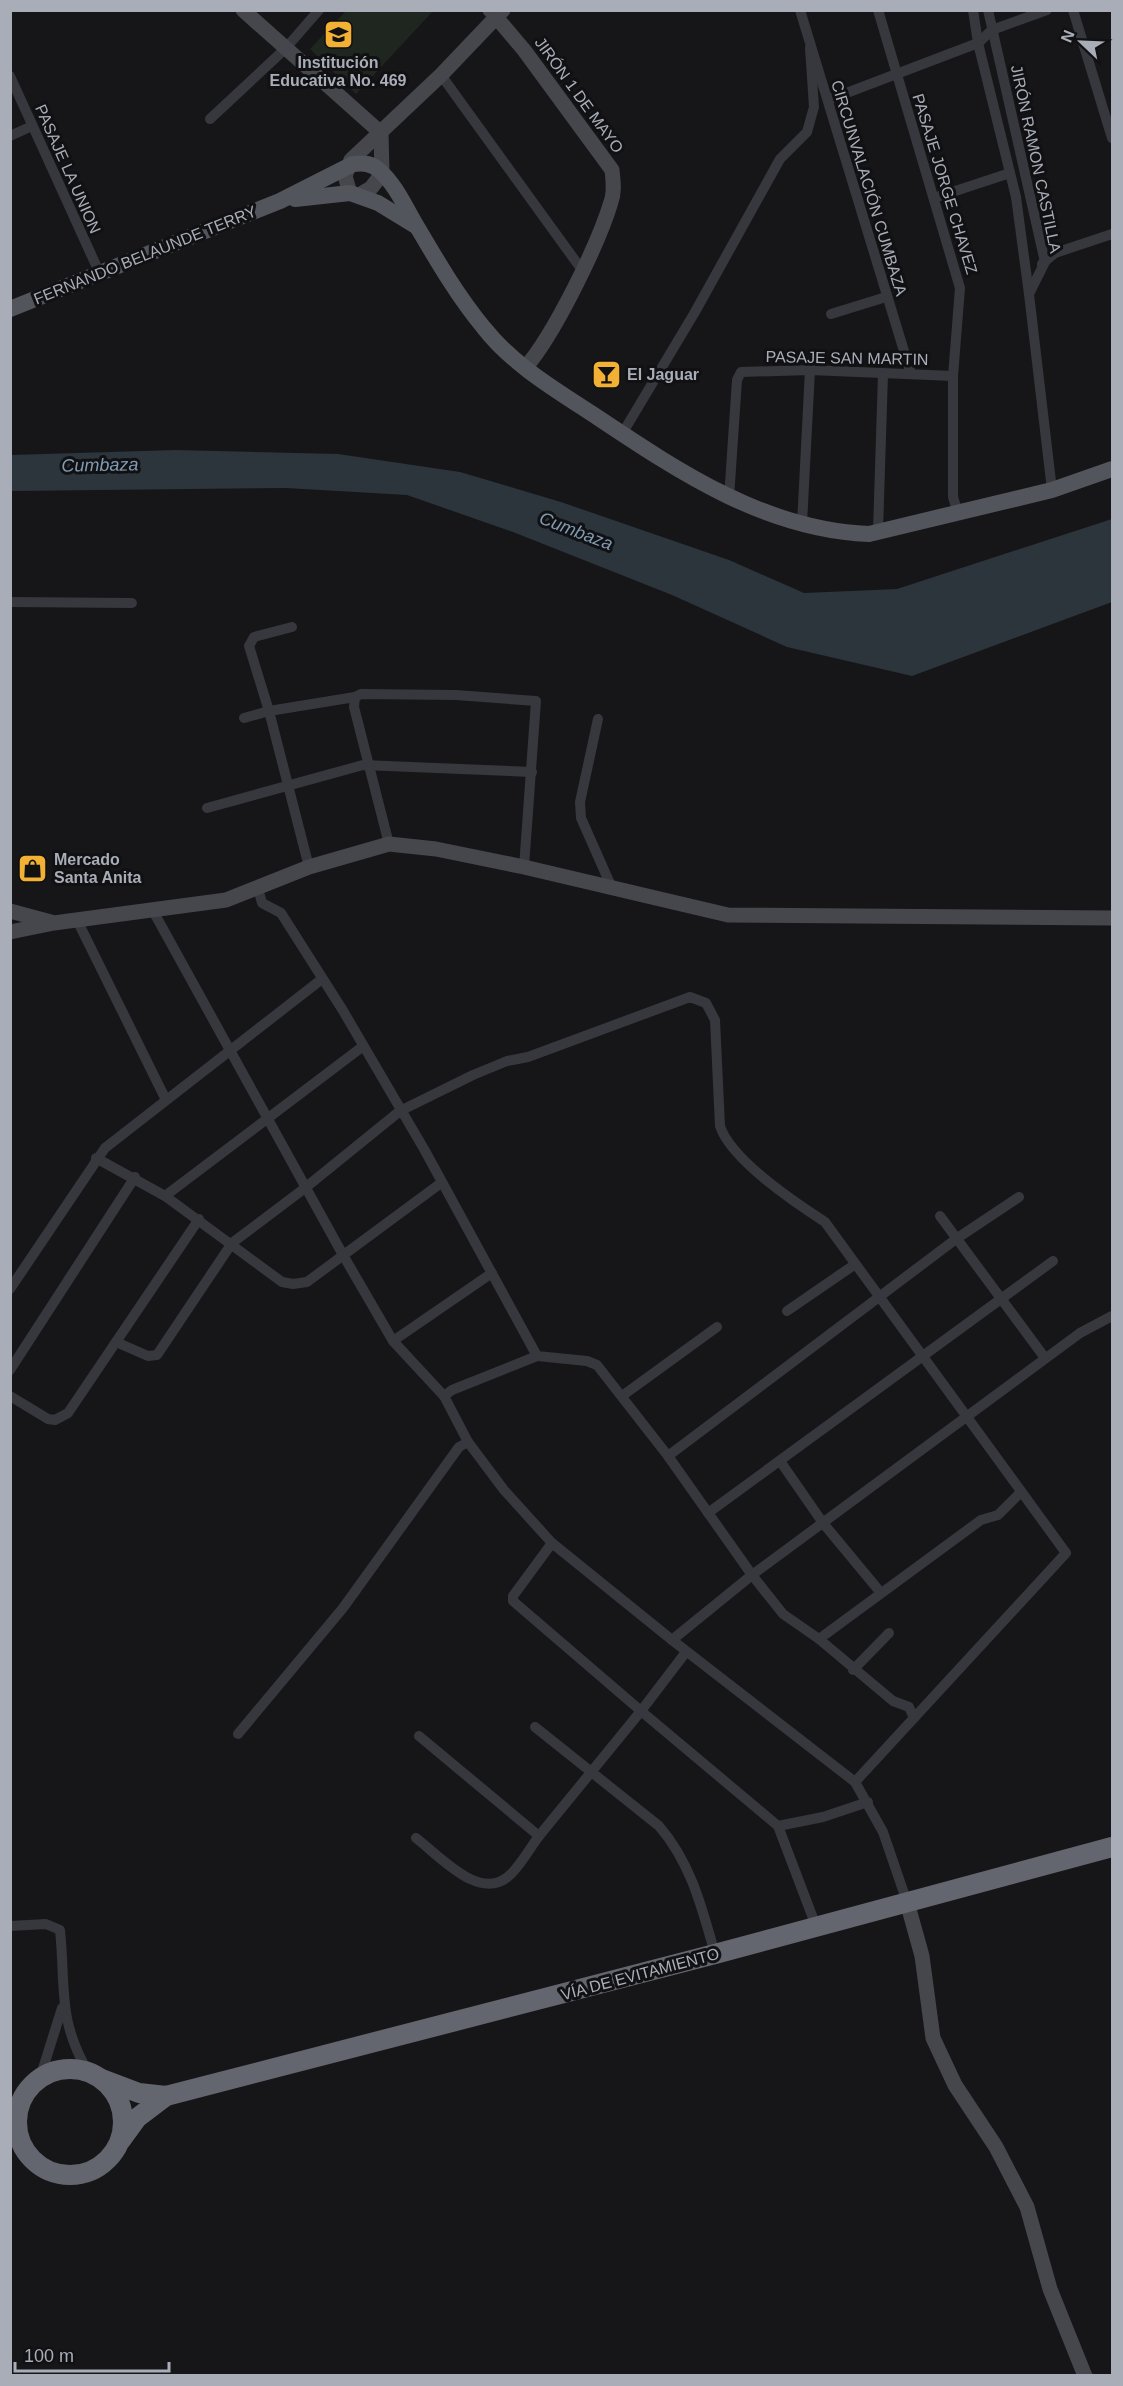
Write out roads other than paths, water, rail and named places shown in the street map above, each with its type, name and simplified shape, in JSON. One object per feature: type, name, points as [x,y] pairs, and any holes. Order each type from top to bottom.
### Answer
[{"type":"highway","name":"VÍA DE EVITAMIENTO","points":[[95,2076],[139,2093],[166,2096],[715,1954],[1113,1847]]},
{"type":"highway","points":[[10,2110],[40,2078],[68,2069],[95,2076],[112,2090],[121,2108],[123,2127],[117,2146],[106,2161],[82,2173],[64,2175],[39,2165],[10,2158]]},
{"type":"highway","points":[[25,2095],[17,2118],[19,2136],[26,2152],[39,2165]]},
{"type":"highway","name":"VÍA DE EVITAMIENTO","points":[[117,2146],[137,2118],[166,2096]]},
{"type":"main road","name":"FERNANDO BELAUNDE TERRY","points":[[10,309],[280,201],[346,168],[364,163],[382,174]]},
{"type":"main road","points":[[382,174],[398,192],[455,288],[485,330],[525,368],[622,434],[713,491],[729,498],[802,524],[838,533],[878,531],[1052,490],[1113,469]]},
{"type":"main road","points":[[355,194],[417,227]]},
{"type":"main road","name":"FERNANDO BELAUNDE TERRY","points":[[280,201],[355,194]]},
{"type":"main road","points":[[1095,475],[1113,475]]},
{"type":"street","points":[[243,10],[381,133],[382,174],[371,188],[355,194],[346,179],[346,168],[351,160],[381,133],[441,75],[497,12]]},
{"type":"street","points":[[210,119],[285,49],[319,10]]},
{"type":"street","name":"CIRCUNVALACIÓN CUMBAZA","points":[[800,10],[911,374]]},
{"type":"street","name":"PASAJE JORGE CHAVEZ","points":[[878,10],[960,288],[953,376],[953,497],[958,513]]},
{"type":"street","points":[[973,10],[978,43],[1016,197],[1052,490]]},
{"type":"street","name":"JIRÓN RAMON CASTILLA","points":[[988,10],[1045,262],[1029,294]]},
{"type":"street","points":[[828,100],[978,43],[992,30],[1047,10]]},
{"type":"street","points":[[1073,10],[1113,138]]},
{"type":"street","name":"JIRÓN 1 DE MAYO","points":[[497,12],[612,170],[614,186],[612,201],[582,270],[536,356],[525,368]]},
{"type":"street","points":[[622,434],[695,312],[780,159],[807,132],[814,107],[810,48]]},
{"type":"street","points":[[441,75],[582,270]]},
{"type":"street","name":"PASAJE LA UNION","points":[[10,76],[100,274]]},
{"type":"street","points":[[10,136],[32,126]]},
{"type":"street","points":[[934,198],[1010,173]]},
{"type":"street","points":[[1024,274],[1045,262],[1055,253],[1113,234]]},
{"type":"street","points":[[831,314],[886,297]]},
{"type":"street","points":[[802,524],[810,370]]},
{"type":"street","name":"PASAJE SAN MARTIN","points":[[729,498],[737,380],[741,372],[810,370],[953,376]]},
{"type":"street","points":[[878,531],[883,374]]},
{"type":"street","points":[[10,602],[132,603]]},
{"type":"street","points":[[292,627],[254,637],[249,646],[269,711],[309,867]]},
{"type":"street","points":[[244,718],[269,711],[355,697],[361,694],[456,695],[536,701],[524,867]]},
{"type":"street","points":[[355,697],[354,706],[389,844]]},
{"type":"street","points":[[598,719],[580,802],[581,818],[612,888]]},
{"type":"street","points":[[207,808],[288,788],[363,765],[532,772]]},
{"type":"street","points":[[10,932],[54,923],[226,900],[309,867],[389,844],[436,849],[524,867],[728,915],[1113,918]]},
{"type":"street","points":[[262,885],[259,892],[262,903],[281,913],[322,979],[400,1111],[537,1356]]},
{"type":"street","points":[[152,909],[305,1188],[393,1341],[444,1396],[468,1442],[504,1490],[552,1544],[686,1652],[855,1782],[868,1802],[883,1832],[907,1902],[921,1956],[933,2038],[955,2085],[996,2148],[1027,2207],[1050,2289],[1084,2376]]},
{"type":"street","points":[[10,911],[54,923]]},
{"type":"street","points":[[77,920],[166,1100]]},
{"type":"street","points":[[10,1288],[96,1158],[166,1100],[322,979]]},
{"type":"street","points":[[116,1342],[148,1356],[156,1355],[232,1243],[305,1188],[400,1111],[507,1060],[528,1057],[690,997],[706,1003],[715,1020],[720,1126],[725,1141],[773,1184],[825,1222],[965,1419],[1066,1553],[855,1782]]},
{"type":"street","points":[[165,1196],[362,1047]]},
{"type":"street","points":[[96,1158],[135,1177],[165,1196],[277,1278],[293,1284],[307,1282],[441,1183]]},
{"type":"street","points":[[10,1370],[135,1177]]},
{"type":"street","points":[[668,1456],[877,1297],[956,1239],[1019,1197]]},
{"type":"street","points":[[940,1216],[1002,1296],[1045,1358]]},
{"type":"street","points":[[10,1396],[48,1419],[63,1417],[199,1219]]},
{"type":"street","points":[[708,1514],[922,1358],[1002,1296],[1053,1261]]},
{"type":"street","points":[[787,1311],[854,1265]]},
{"type":"street","points":[[393,1341],[492,1274]]},
{"type":"street","points":[[672,1640],[752,1575],[1045,1358],[1080,1333],[1113,1316]]},
{"type":"street","points":[[622,1396],[717,1327]]},
{"type":"street","points":[[444,1396],[452,1390],[537,1356],[593,1363],[622,1396],[668,1456],[752,1575],[783,1614],[819,1639],[853,1670],[893,1701],[909,1707],[914,1718]]},
{"type":"street","points":[[238,1734],[343,1608],[459,1448],[468,1442]]},
{"type":"street","points":[[780,1461],[823,1523],[881,1593]]},
{"type":"street","points":[[819,1639],[981,1520],[998,1515],[1020,1492]]},
{"type":"street","points":[[552,1544],[513,1596],[513,1601],[778,1826],[816,1926]]},
{"type":"street","points":[[853,1670],[889,1634]]},
{"type":"street","points":[[416,1838],[476,1883],[491,1885],[511,1874],[686,1652]]},
{"type":"street","points":[[535,1727],[659,1826],[672,1841],[682,1855],[700,1900],[715,1954]]},
{"type":"street","points":[[419,1736],[539,1836]]},
{"type":"street","points":[[778,1826],[824,1817],[868,1802]]},
{"type":"street","points":[[10,1926],[46,1924],[60,1930],[63,2005],[73,2045],[95,2076]]},
{"type":"street","points":[[40,2078],[63,2005]]},
{"type":"water","name":"Cumbaza","points":[[176,450],[338,454],[460,472],[561,502],[729,560],[804,593],[897,589],[1112,519],[1112,602],[912,676],[787,647],[672,595],[513,532],[407,495],[286,488],[11,491],[11,455]]},
{"type":"place","name":"Institución Educativa No. 469","points":[[338,34]]},
{"type":"place","name":"El Jaguar","points":[[606,374]]},
{"type":"place","name":"Mercado Santa Anita","points":[[33,868]]}]
